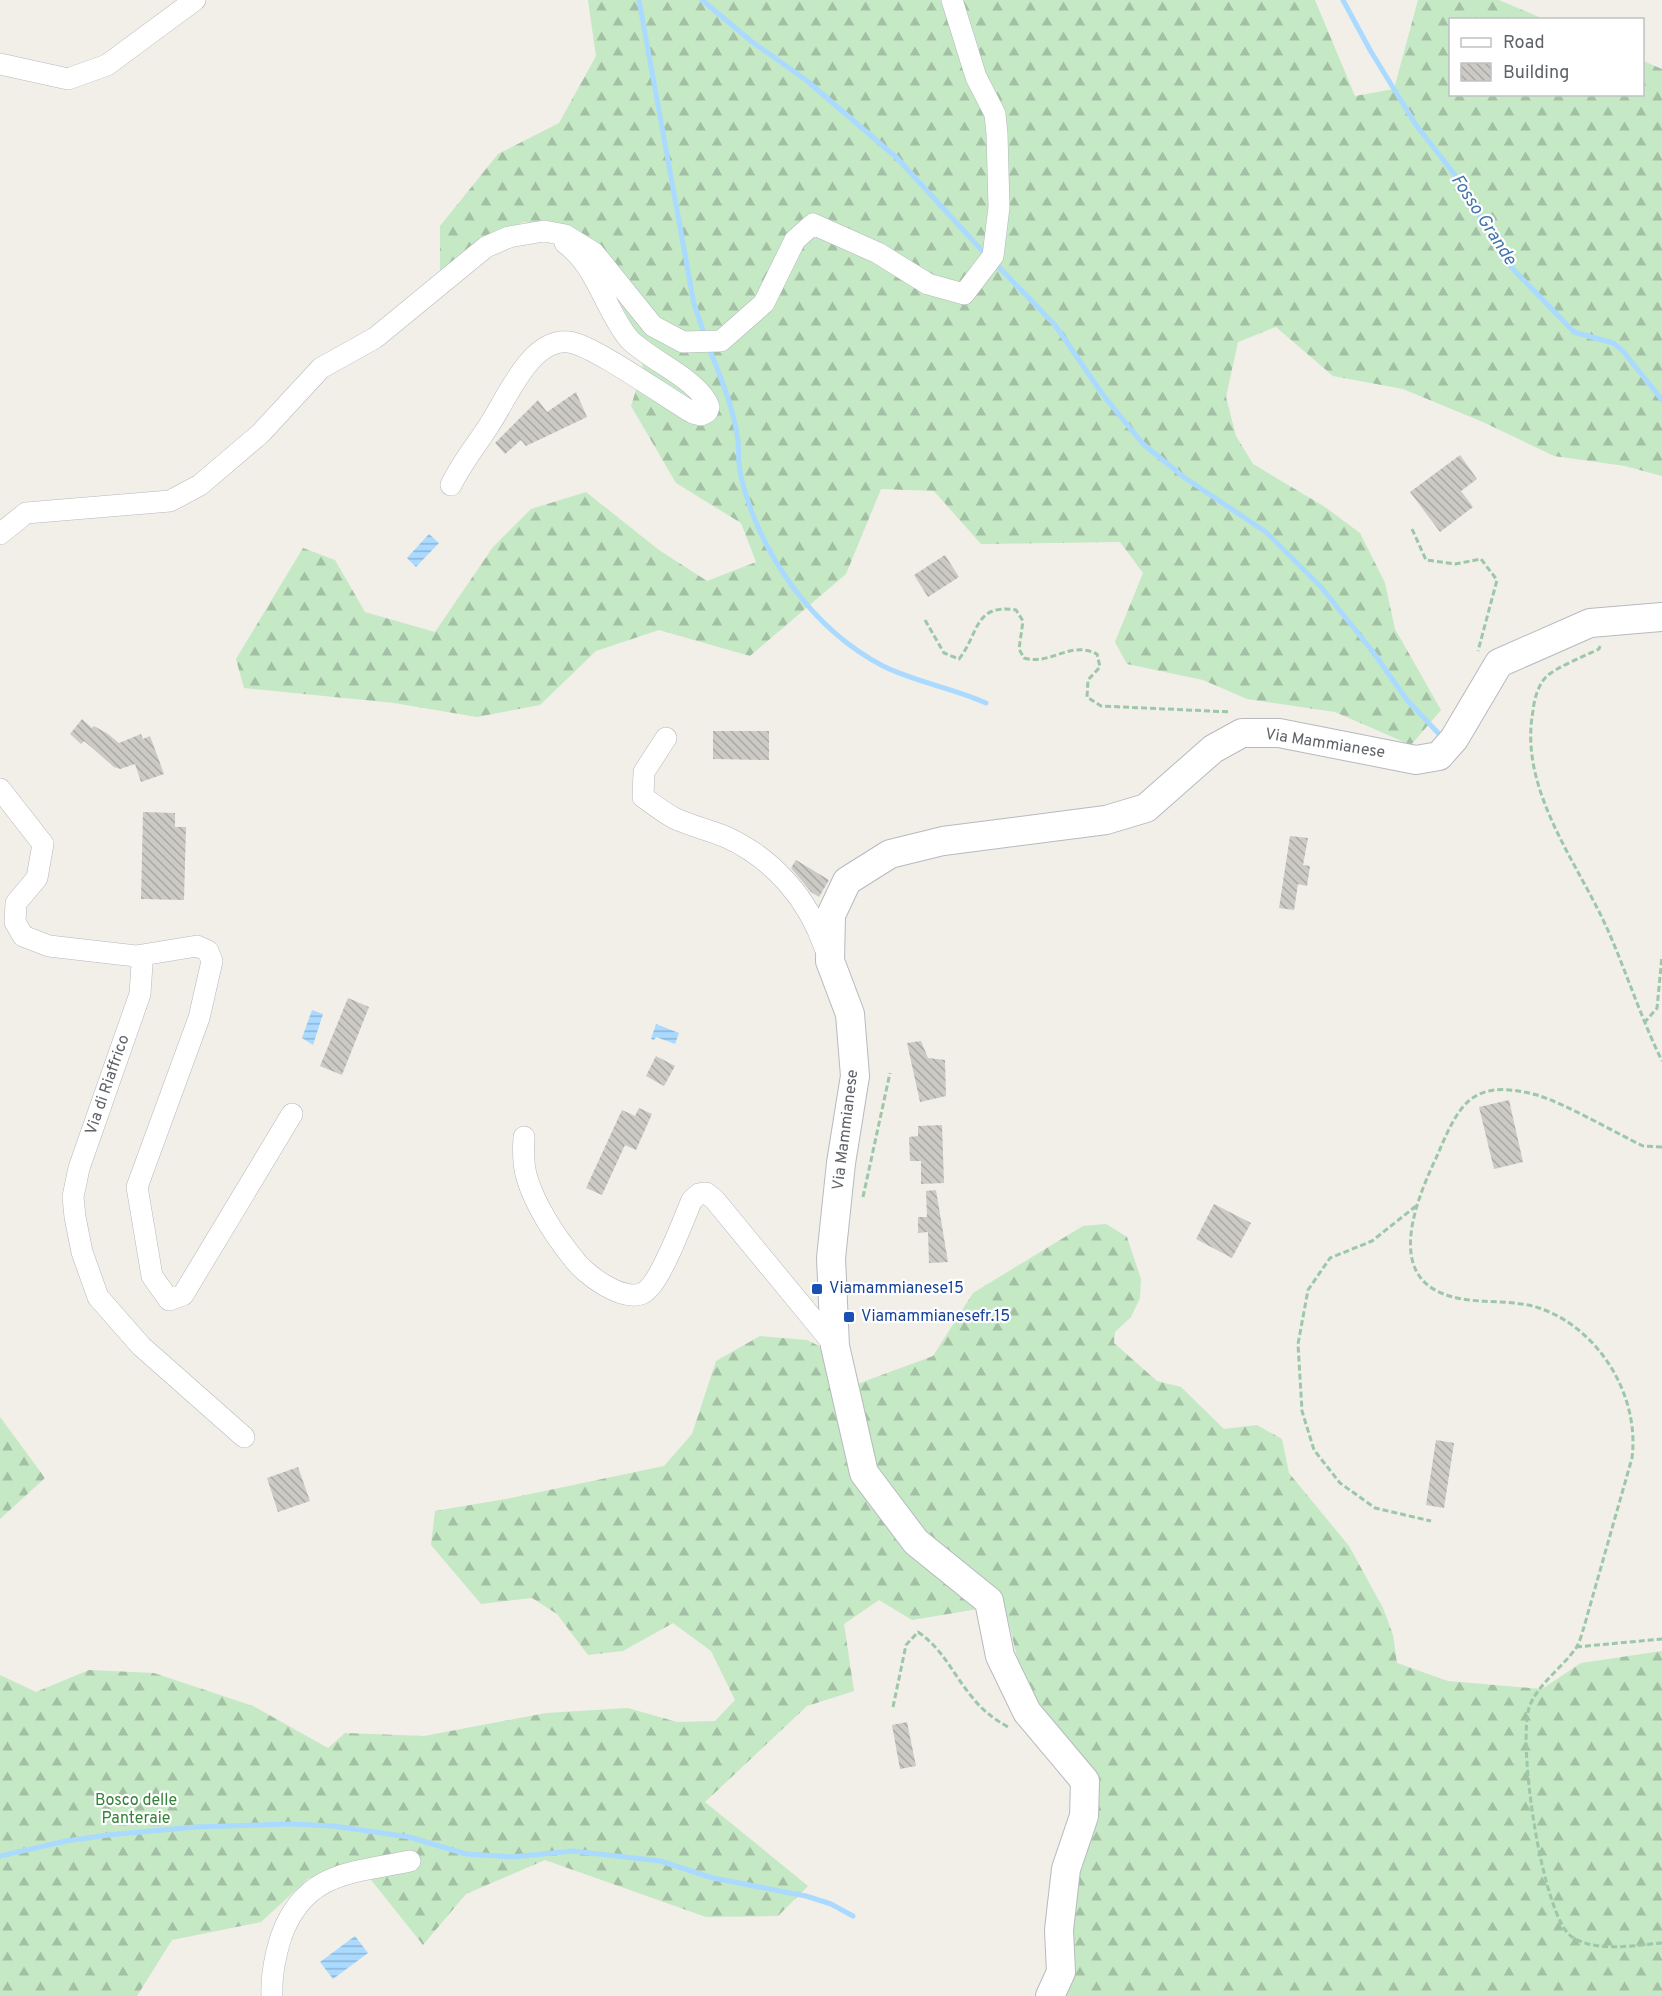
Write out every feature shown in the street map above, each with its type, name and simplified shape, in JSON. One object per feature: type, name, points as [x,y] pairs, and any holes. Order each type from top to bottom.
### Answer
[{"type":"main road","name":"Via Mammianese","points":[[1050,1996],[1061,1972],[1059,1930],[1066,1869],[1084,1816],[1085,1780],[1027,1712],[1000,1656],[989,1600],[916,1542],[864,1473],[835,1346],[831,1258],[855,1076],[850,1014],[830,961],[831,915],[847,881],[890,854],[943,841],[1106,820],[1146,808],[1213,749],[1242,733],[1279,733],[1416,760],[1439,756],[1454,739],[1499,663],[1590,622],[1662,617]]},
{"type":"street","points":[[0,64],[68,79],[107,65],[195,0]]},
{"type":"street","points":[[0,534],[26,513],[170,501],[200,485],[261,433],[321,368],[375,338],[486,248],[509,237],[544,231],[565,235],[594,253],[653,326],[683,342],[721,341],[764,303],[795,240],[813,224],[878,253],[928,284],[964,294],[993,256],[999,207],[997,134],[995,114],[976,77],[952,0]]},
{"type":"street","points":[[451,485],[460,466],[489,427],[526,366],[538,353],[558,342],[582,345],[693,413],[701,415],[709,407],[700,393],[630,339],[583,262],[570,247],[544,231]]},
{"type":"street","points":[[666,738],[644,772],[643,797],[674,818],[727,838],[761,858],[797,892],[816,921],[830,961]]},
{"type":"street","points":[[0,789],[43,844],[37,878],[16,903],[15,922],[23,936],[49,946],[136,956],[197,946],[208,951],[212,961],[198,1018],[137,1187],[152,1276],[169,1300],[183,1295],[292,1114]]},
{"type":"street","name":"Via di Riaffrico","points":[[136,956],[142,964],[140,994],[79,1168],[73,1197],[82,1252],[98,1297],[108,1310],[141,1346],[244,1437]]},
{"type":"street","points":[[524,1137],[523,1157],[527,1178],[543,1211],[574,1260],[619,1293],[633,1296],[645,1293],[655,1281],[692,1200],[699,1194],[706,1193],[714,1199],[835,1346]]},
{"type":"street","points":[[272,1996],[276,1954],[289,1915],[311,1889],[344,1874],[410,1862]]},
{"type":"path","points":[[1412,529],[1426,560],[1455,564],[1481,559],[1497,580],[1478,651],[1482,690]]},
{"type":"path","points":[[925,620],[944,653],[959,659],[970,645],[976,625],[986,614],[999,607],[1016,610],[1023,621],[1019,648],[1024,658],[1035,661],[1070,649],[1086,648],[1097,654],[1100,667],[1088,680],[1087,697],[1101,706],[1232,712]]},
{"type":"path","points":[[1612,620],[1599,650],[1546,677],[1535,699],[1529,729],[1535,771],[1542,795],[1610,935],[1644,1023],[1662,1061]]},
{"type":"path","points":[[1644,1023],[1657,1008],[1662,956]]},
{"type":"path","points":[[836,1209],[861,1206],[890,1073]]},
{"type":"path","points":[[1662,1147],[1643,1146],[1539,1096],[1498,1088],[1476,1094],[1462,1107],[1451,1126],[1416,1206],[1410,1247],[1414,1265],[1424,1283],[1450,1296],[1504,1301],[1539,1308],[1578,1327],[1600,1352],[1620,1384],[1631,1411],[1635,1438],[1632,1458],[1576,1647],[1541,1687],[1530,1706],[1528,1719],[1531,1794],[1549,1897],[1560,1924],[1572,1937],[1589,1943],[1615,1946],[1662,1943]]},
{"type":"path","points":[[1416,1206],[1372,1241],[1330,1258],[1308,1290],[1298,1344],[1302,1411],[1314,1450],[1340,1483],[1375,1508],[1431,1521]]},
{"type":"path","points":[[893,1707],[906,1645],[918,1632],[933,1642],[973,1700],[990,1716],[1008,1728],[1039,1726]]},
{"type":"path","points":[[1576,1647],[1662,1639]]},
{"type":"green space","points":[[588,0],[1315,0],[1355,96],[1394,89],[1418,0],[1499,0],[1542,18],[1449,18],[1449,96],[1644,96],[1644,61],[1662,69],[1662,476],[1625,466],[1554,456],[1483,422],[1403,389],[1333,376],[1276,327],[1238,342],[1226,397],[1236,436],[1253,464],[1325,507],[1360,533],[1385,583],[1395,629],[1441,710],[1411,745],[1335,712],[1247,699],[1203,680],[1127,664],[1115,642],[1143,573],[1120,542],[981,544],[934,491],[881,489],[846,574],[750,656],[659,630],[596,651],[540,705],[477,717],[394,703],[244,688],[236,659],[303,548],[335,560],[365,612],[435,632],[493,547],[531,509],[586,492],[659,550],[707,581],[756,562],[741,523],[676,483],[631,406],[643,368],[632,325],[580,231],[523,222],[440,271],[440,226],[498,154],[559,123],[596,56]]},
{"type":"green space","points":[[1106,1224],[1127,1237],[1141,1279],[1140,1298],[1131,1317],[1115,1332],[1114,1343],[1157,1381],[1181,1387],[1224,1429],[1257,1425],[1282,1439],[1289,1473],[1349,1546],[1383,1608],[1393,1635],[1397,1663],[1448,1681],[1542,1689],[1581,1663],[1662,1651],[1662,1996],[1063,1996],[1069,1899],[1095,1809],[1024,1687],[1008,1619],[983,1581],[911,1521],[875,1464],[852,1386],[933,1356],[973,1293],[1083,1226]]},
{"type":"green space","name":"Bosco delle Panteraie","points":[[760,1336],[807,1340],[827,1350],[862,1485],[978,1609],[912,1620],[879,1600],[844,1624],[854,1691],[807,1706],[705,1802],[808,1886],[778,1916],[706,1917],[545,1860],[466,1894],[423,1945],[356,1861],[308,1879],[261,1922],[172,1940],[137,1996],[0,1996],[0,1675],[36,1692],[89,1670],[154,1673],[253,1706],[328,1748],[345,1733],[424,1736],[546,1713],[628,1708],[677,1722],[715,1721],[735,1700],[711,1651],[673,1623],[623,1651],[588,1655],[557,1614],[532,1598],[481,1604],[431,1545],[435,1511],[511,1498],[664,1466],[692,1434],[716,1361]]},
{"type":"green space","points":[[0,1417],[45,1478],[0,1519]]},
{"type":"water","points":[[429,534],[439,543],[416,567],[407,558]]},
{"type":"water","points":[[312,1010],[323,1014],[313,1045],[302,1038]]},
{"type":"water","points":[[656,1024],[679,1033],[675,1044],[656,1037],[654,1040],[651,1039]]},
{"type":"water","points":[[355,1936],[368,1953],[333,1979],[320,1962]]},
{"type":"building","points":[[576,392],[587,417],[526,446],[521,440],[505,454],[495,443],[538,400],[547,412]]},
{"type":"building","points":[[1460,455],[1477,479],[1461,491],[1473,507],[1440,532],[1410,492]]},
{"type":"building","points":[[945,555],[959,577],[928,597],[914,575]]},
{"type":"building","points":[[82,719],[92,728],[94,726],[119,743],[141,734],[143,739],[150,736],[164,774],[141,782],[135,764],[120,769],[114,767],[84,741],[81,744],[70,734]]},
{"type":"building","points":[[713,731],[769,731],[769,760],[713,759]]},
{"type":"building","points":[[143,812],[175,813],[175,827],[186,827],[184,900],[141,899]]},
{"type":"building","points":[[1290,836],[1308,838],[1303,865],[1310,866],[1307,886],[1298,884],[1294,910],[1279,908]]},
{"type":"building","points":[[796,860],[829,880],[819,897],[811,892],[791,868]]},
{"type":"building","points":[[348,998],[369,1007],[342,1075],[320,1066]]},
{"type":"building","points":[[921,1041],[928,1058],[945,1060],[946,1096],[920,1102],[907,1043]]},
{"type":"building","points":[[656,1056],[675,1066],[664,1086],[646,1076]]},
{"type":"building","points":[[1509,1100],[1523,1162],[1494,1169],[1479,1107]]},
{"type":"building","points":[[639,1108],[652,1114],[636,1150],[625,1145],[602,1195],[586,1188],[622,1110],[635,1116]]},
{"type":"building","points":[[942,1125],[944,1183],[921,1184],[921,1161],[910,1161],[909,1137],[918,1136],[918,1126]]},
{"type":"building","points":[[936,1190],[948,1262],[929,1263],[928,1232],[918,1233],[918,1217],[927,1217],[926,1191]]},
{"type":"building","points":[[1214,1204],[1251,1223],[1232,1258],[1196,1239]]},
{"type":"building","points":[[1436,1440],[1454,1443],[1444,1508],[1426,1505]]},
{"type":"building","points":[[298,1467],[310,1501],[278,1512],[267,1478]]},
{"type":"building","points":[[907,1722],[916,1766],[900,1769],[892,1725]]},
{"type":"waterway","points":[[639,0],[694,304],[705,336]]},
{"type":"waterway","points":[[702,0],[751,41],[806,80],[897,158],[987,256]]},
{"type":"waterway","name":"Fosso Grande","points":[[1343,0],[1370,50],[1416,125],[1455,175],[1509,265],[1574,332],[1613,343],[1622,350],[1662,400]]},
{"type":"waterway","points":[[994,262],[1055,325],[1103,395],[1143,444],[1185,478],[1266,532],[1321,587],[1373,652],[1407,700],[1440,735]]},
{"type":"waterway","points":[[708,345],[733,416],[738,441],[740,472],[750,506],[761,534],[792,586],[834,632],[883,666],[986,703]]},
{"type":"waterway","points":[[0,1856],[66,1841],[195,1827],[291,1824],[333,1826],[409,1837],[466,1854],[512,1857],[573,1851],[660,1861],[713,1878],[806,1896],[831,1904],[853,1916]]},
{"type":"place","name":"Viamammianese15","points":[[817,1289]]},
{"type":"place","name":"Viamammianesefr.15","points":[[849,1317]]}]
